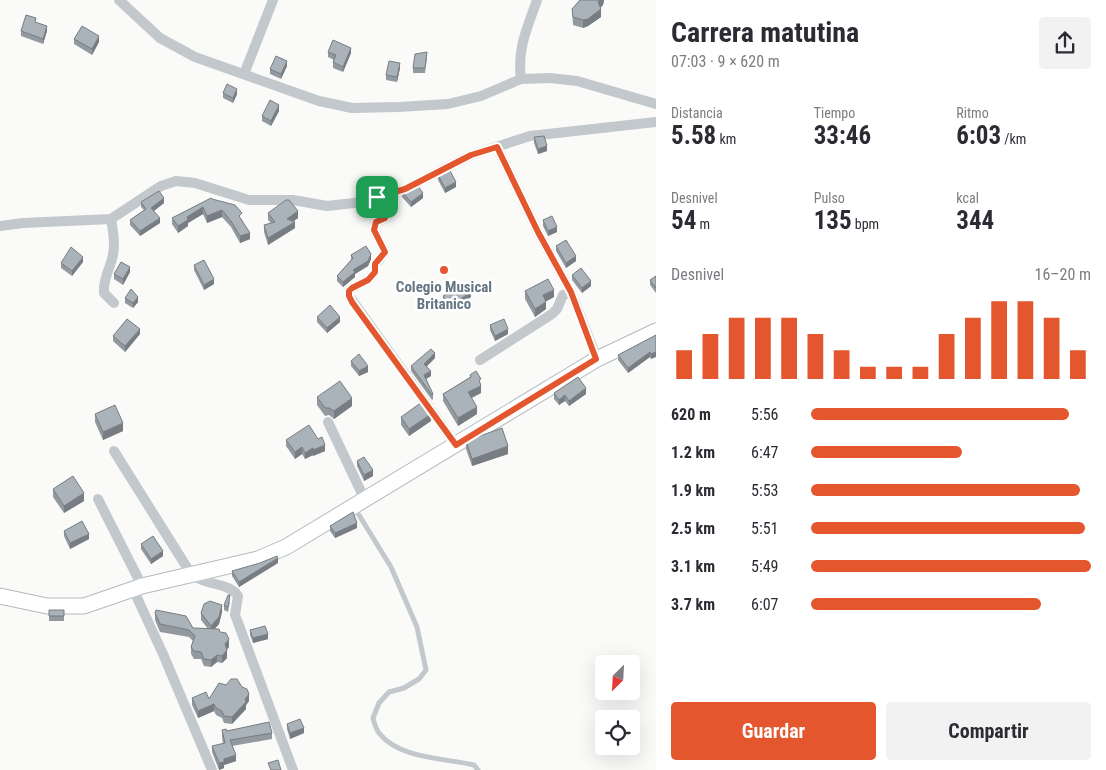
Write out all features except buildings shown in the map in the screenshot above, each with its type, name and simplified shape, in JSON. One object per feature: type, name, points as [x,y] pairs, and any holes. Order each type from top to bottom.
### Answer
[{"type":"street","points":[[120,0],[160,38],[194,57],[319,101],[352,108],[448,104],[481,96],[521,79],[550,78],[577,82],[656,104]]},
{"type":"street","points":[[244,74],[273,0]]},
{"type":"street","points":[[521,79],[519,62],[523,41],[537,0]]},
{"type":"street","points":[[0,226],[50,221],[111,219],[162,186],[176,181],[195,183],[249,200],[293,200],[327,206],[354,203],[405,189],[471,155],[530,136],[656,122]]},
{"type":"street","points":[[497,147],[538,232],[571,292],[596,359]]},
{"type":"street","points":[[377,197],[386,214],[385,218],[376,222],[374,230],[385,252],[375,264],[375,272],[368,280],[352,288],[349,291],[349,296],[456,445]]},
{"type":"street","points":[[111,219],[114,240],[113,258],[103,283],[104,293],[114,303]]},
{"type":"street","points":[[480,360],[552,314],[557,310],[563,295],[571,292]]},
{"type":"street","points":[[0,596],[47,606],[84,606],[137,588],[258,559],[286,547],[360,504],[596,359],[656,331]]},
{"type":"street","points":[[328,422],[360,504]]},
{"type":"street","points":[[114,451],[191,574],[236,592],[238,596],[237,620],[293,770]]},
{"type":"street","points":[[98,499],[212,770]]},
{"type":"lane","points":[[360,504],[391,567],[417,627],[426,670],[419,679],[404,688],[389,692],[379,703],[373,718],[378,732],[391,744],[412,753],[444,761],[474,765],[478,770]]},
{"type":"place","name":"Colegio Musical Britanico","points":[[444,270]]},
{"type":"route","points":[[497,147],[538,232],[571,292],[596,359],[456,445],[349,296],[349,291],[352,288],[368,280],[375,272],[376,262],[385,252],[374,230],[376,222],[385,218],[386,214],[377,197],[405,189],[471,155],[497,147]]}]
